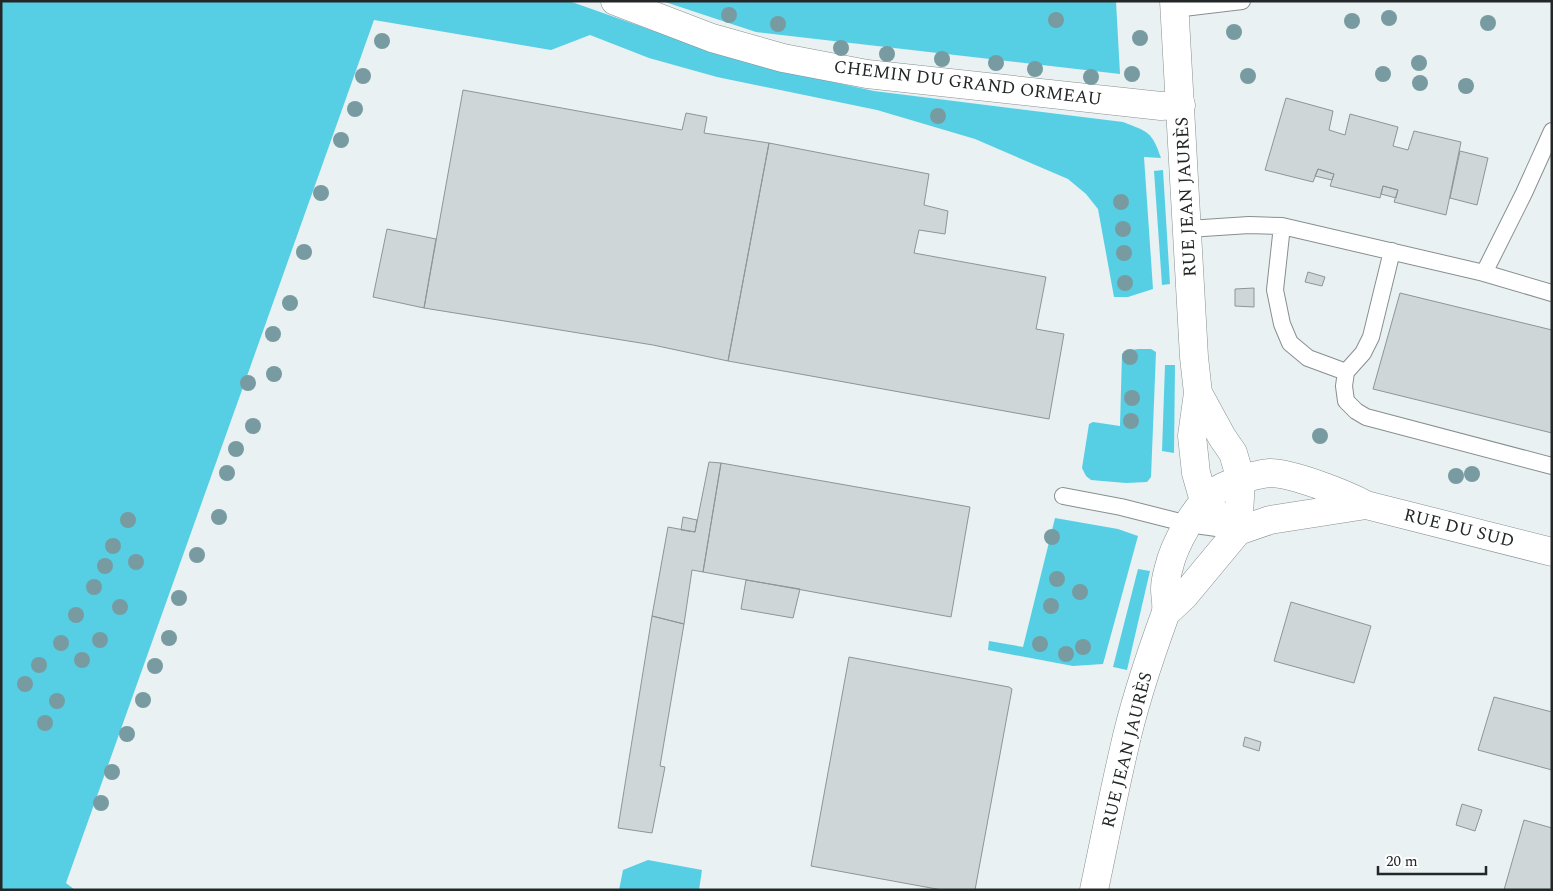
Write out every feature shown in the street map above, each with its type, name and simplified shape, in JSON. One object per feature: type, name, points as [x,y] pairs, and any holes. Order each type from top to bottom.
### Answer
[{"type":"street","name":"CHEMIN DU GRAND ORMEAU","points":[[615,1],[712,38],[783,58],[867,74],[1161,106],[1181,106]]},
{"type":"street","name":"RUE JEAN JAURÈS","points":[[1174,5],[1194,357],[1198,393],[1192,436],[1196,473],[1204,501],[1220,518],[1238,531]]},
{"type":"street","name":"RUE JEAN JAURÈS","points":[[1166,612],[1184,596],[1238,531],[1240,480],[1233,452],[1222,437],[1198,393]]},
{"type":"street","name":"RUE JEAN JAURÈS","points":[[1233,452],[1270,473]]},
{"type":"street","name":"RUE DU SUD","points":[[1204,501],[1214,492],[1240,480],[1270,473],[1290,477],[1346,495],[1366,505],[1552,552]]},
{"type":"street","name":"RUE JEAN JAURÈS","points":[[1094,890],[1124,748],[1144,675],[1166,612],[1165,588],[1169,566],[1188,524],[1204,501]]},
{"type":"street","name":"RUE DU SUD","points":[[1238,531],[1270,520],[1366,505]]},
{"type":"lane","points":[[1174,5],[1242,1]]},
{"type":"lane","points":[[1484,273],[1552,132]]},
{"type":"lane","points":[[1188,229],[1249,225],[1282,226],[1484,273],[1552,293]]},
{"type":"lane","points":[[1282,226],[1275,290],[1282,324],[1290,343],[1308,358],[1346,372]]},
{"type":"lane","points":[[1392,251],[1371,337],[1363,353],[1346,372],[1344,386],[1346,401],[1356,411],[1366,417],[1552,466]]},
{"type":"lane","points":[[1064,496],[1121,507],[1188,524],[1238,531]]},
{"type":"shaded area","points":[[1,1],[569,1],[722,55],[874,91],[1123,122],[1144,131],[1152,137],[1161,158],[1144,157],[1153,289],[1128,297],[1114,297],[1098,209],[1086,194],[1068,179],[975,139],[877,110],[717,77],[649,58],[590,35],[551,50],[374,20],[66,883],[75,890],[1,890]]},
{"type":"shaded area","points":[[662,1],[1116,1],[1120,74],[756,32]]},
{"type":"shaded area","points":[[1163,170],[1170,284],[1162,285],[1154,171]]},
{"type":"shaded area","points":[[1151,349],[1156,352],[1151,477],[1147,482],[1126,483],[1091,480],[1086,476],[1082,468],[1089,424],[1093,422],[1120,426],[1122,354],[1125,351]]},
{"type":"shaded area","points":[[1165,365],[1175,365],[1174,453],[1162,451]]},
{"type":"shaded area","points":[[1055,518],[1118,529],[1138,536],[1103,664],[1073,666],[988,650],[989,641],[1023,647]]},
{"type":"shaded area","points":[[1138,569],[1150,571],[1127,670],[1113,667]]},
{"type":"shaded area","points":[[648,860],[702,870],[699,890],[619,890],[623,870]]},
{"type":"building","points":[[463,90],[682,130],[686,113],[707,117],[704,133],[769,143],[728,361],[653,345],[424,308]]},
{"type":"building","points":[[1286,98],[1333,111],[1329,130],[1345,135],[1350,114],[1398,127],[1393,146],[1408,150],[1414,131],[1461,142],[1446,215],[1394,202],[1398,190],[1383,186],[1380,198],[1330,186],[1334,174],[1318,169],[1313,182],[1265,170]]},
{"type":"building","points":[[769,143],[929,174],[924,205],[948,211],[945,234],[919,230],[914,253],[1046,277],[1036,329],[1064,334],[1049,419],[728,361]]},
{"type":"building","points":[[1460,151],[1488,158],[1477,205],[1450,198]]},
{"type":"building","points":[[1318,169],[1334,174],[1332,180],[1315,176]]},
{"type":"building","points":[[1383,186],[1398,190],[1396,198],[1381,194]]},
{"type":"building","points":[[387,229],[436,239],[424,308],[373,297]]},
{"type":"building","points":[[1308,272],[1325,277],[1322,286],[1305,282]]},
{"type":"building","points":[[1254,288],[1254,307],[1235,306],[1235,289]]},
{"type":"building","points":[[1400,293],[1552,330],[1552,433],[1373,389]]},
{"type":"building","points":[[709,462],[721,463],[703,572],[692,570],[684,624],[652,616],[668,527],[695,532]]},
{"type":"building","points":[[721,463],[970,507],[951,617],[703,572]]},
{"type":"building","points":[[683,517],[697,520],[695,532],[681,530]]},
{"type":"building","points":[[746,580],[800,589],[793,618],[741,609]]},
{"type":"building","points":[[1291,602],[1371,626],[1354,683],[1274,661]]},
{"type":"building","points":[[652,616],[684,624],[660,766],[665,767],[652,833],[618,828]]},
{"type":"building","points":[[849,657],[1012,689],[975,890],[942,890],[811,866]]},
{"type":"building","points":[[1494,697],[1552,712],[1552,770],[1478,750]]},
{"type":"building","points":[[1245,737],[1261,742],[1259,751],[1243,746]]},
{"type":"building","points":[[1462,804],[1482,810],[1475,831],[1456,825]]},
{"type":"building","points":[[1524,820],[1552,828],[1552,890],[1504,890]]}]
